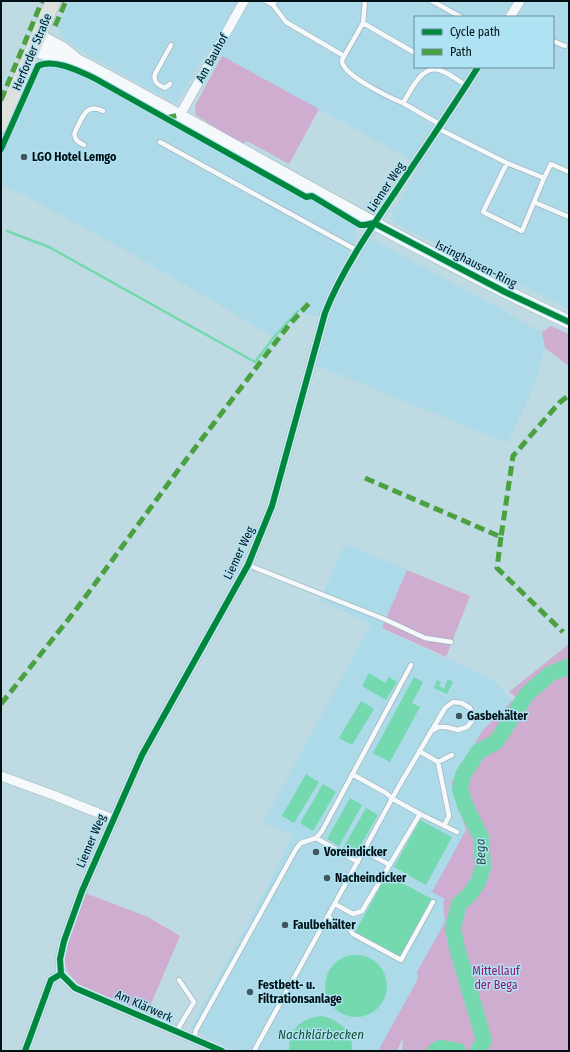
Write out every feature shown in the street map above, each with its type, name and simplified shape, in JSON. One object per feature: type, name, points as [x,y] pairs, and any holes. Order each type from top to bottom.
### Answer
[{"type":"main road","name":"Herforder Straße","points":[[1,125],[53,1]]},
{"type":"street","name":"Am Bauhof","points":[[180,115],[244,1]]},
{"type":"street","points":[[511,16],[520,1]]},
{"type":"street","name":"Isringhausen-Ring","points":[[36,42],[63,49],[78,61],[180,115],[374,223],[505,292],[569,322]]},
{"type":"street","name":"Liemer Weg","points":[[61,974],[60,958],[64,941],[82,891],[113,819],[142,755],[248,565],[272,506],[325,313],[338,284],[374,223],[440,127],[477,68]]},
{"type":"street","points":[[1,776],[113,819]]},
{"type":"street","points":[[25,1051],[51,980],[61,974]]},
{"type":"street","name":"Am Klärwerk","points":[[61,974],[75,988],[222,1051]]},
{"type":"lane","points":[[266,1],[274,3],[280,15],[286,22],[344,56]]},
{"type":"lane","points":[[364,1],[363,23],[342,60],[344,67],[350,74],[440,127],[507,163],[544,178]]},
{"type":"lane","points":[[432,1],[459,16]]},
{"type":"lane","points":[[363,23],[414,52]]},
{"type":"lane","points":[[554,41],[565,46]]},
{"type":"lane","points":[[170,84],[165,88],[159,86],[155,82],[154,74],[171,45]]},
{"type":"lane","points":[[403,104],[420,76],[428,69],[437,69],[466,85]]},
{"type":"lane","points":[[84,145],[75,139],[74,136],[87,110],[95,108],[103,111]]},
{"type":"lane","points":[[160,142],[358,251]]},
{"type":"lane","points":[[507,163],[483,212],[522,231],[551,164],[569,172]]},
{"type":"lane","points":[[534,202],[569,217]]},
{"type":"lane","points":[[248,565],[384,619],[425,638],[451,642]]},
{"type":"lane","points":[[194,1040],[196,1030],[296,849],[301,843],[316,838],[322,831],[411,665]]},
{"type":"lane","points":[[254,1051],[419,751],[431,731],[445,708],[453,702],[462,703],[470,708],[472,713],[472,721],[467,727],[458,730],[439,727],[431,731]]},
{"type":"lane","points":[[419,751],[438,762],[449,816],[444,826]]},
{"type":"lane","points":[[438,762],[452,755]]},
{"type":"lane","points":[[352,774],[420,814],[457,832]]},
{"type":"lane","points":[[335,904],[353,914],[362,912],[420,814]]},
{"type":"lane","points":[[316,838],[358,862]]},
{"type":"lane","points":[[364,851],[390,865]]},
{"type":"lane","points":[[328,917],[348,927],[353,934],[401,960],[434,902]]},
{"type":"lane","points":[[176,1032],[194,1002],[178,980]]},
{"type":"shaded area","points":[[69,1],[569,1],[569,309],[393,222],[392,212],[420,167],[406,157],[319,109],[208,50],[176,104],[86,54],[65,40],[58,28]]},
{"type":"shaded area","points":[[45,65],[57,65],[87,77],[306,201],[312,199],[353,222],[356,227],[356,238],[328,292],[319,317],[298,311],[274,337],[148,263],[24,195],[1,185],[1,153],[39,67]]},
{"type":"shaded area","points":[[370,238],[542,332],[545,348],[535,384],[507,443],[316,365],[332,307]]},
{"type":"shaded area","points":[[345,544],[407,570],[382,629],[495,681],[512,701],[483,730],[451,783],[466,830],[433,892],[459,906],[378,1051],[236,1051],[190,1028],[259,903],[293,835],[263,823],[371,624],[320,600]]},
{"type":"green space","points":[[222,56],[319,109],[289,164],[247,141],[242,144],[196,115],[196,104]]},
{"type":"green space","points":[[551,326],[569,334],[569,366],[545,348],[542,332]]},
{"type":"green space","points":[[407,570],[470,596],[446,657],[382,628]]},
{"type":"green space","name":"Mittellauf der Bega","points":[[569,644],[569,1051],[402,1051],[403,1037],[397,1051],[378,1051],[418,979],[417,972],[445,922],[443,902],[445,899],[432,892],[466,830],[451,783],[459,766],[483,730],[516,697],[509,692]]},
{"type":"green space","points":[[85,893],[148,917],[180,936],[147,1013],[79,985],[68,972],[64,958]]},
{"type":"water","points":[[369,673],[385,683],[389,677],[397,682],[386,700],[362,686]]},
{"type":"water","points":[[414,677],[423,682],[412,703],[420,707],[390,762],[373,753]]},
{"type":"water","points":[[448,679],[453,682],[447,694],[434,688],[437,680],[441,682],[439,686],[444,689]]},
{"type":"water","points":[[361,701],[374,709],[352,745],[339,738]]},
{"type":"water","points":[[306,774],[319,782],[294,823],[282,816]]},
{"type":"water","points":[[323,784],[336,792],[313,831],[300,823]]},
{"type":"water","points":[[350,798],[362,805],[339,846],[327,839]]},
{"type":"water","points":[[366,808],[378,815],[355,855],[343,848]]},
{"type":"water","points":[[420,820],[452,837],[426,885],[394,867]]},
{"type":"water","points":[[387,875],[432,899],[400,957],[355,932]]},
{"type":"water","name":"Nachklärbecken","points":[[350,955],[362,955],[378,964],[385,974],[387,986],[385,998],[378,1008],[362,1017],[350,1017],[339,1012],[330,1003],[325,992],[325,980],[330,969],[339,960]]},
{"type":"water","name":"Nachklärbecken","points":[[322,1016],[334,1020],[344,1028],[351,1038],[352,1051],[289,1051],[291,1037],[298,1026],[308,1019]]},
{"type":"waterway","points":[[7,231],[49,247],[255,362],[274,337],[298,311]]},
{"type":"waterway","name":"Bega","points":[[478,1051],[484,1040],[457,948],[453,928],[459,904],[470,894],[478,882],[483,867],[481,837],[465,805],[460,789],[463,775],[478,752],[496,742],[527,694],[550,674],[569,666]]},
{"type":"waterway","name":"Bega","points":[[435,1051],[440,1048],[458,1051]]},
{"type":"marked path","points":[[1,100],[42,1]]},
{"type":"marked path","points":[[55,26],[66,1]]},
{"type":"marked path","points":[[168,120],[170,117],[180,115]]},
{"type":"marked path","points":[[1,704],[75,611],[176,473],[275,343],[312,300]]},
{"type":"marked path","points":[[365,478],[501,537],[513,456],[559,403],[569,395]]},
{"type":"marked path","points":[[501,537],[497,568],[563,632]]},
{"type":"cycle path","points":[[1,149],[38,66],[44,64],[58,64],[94,78],[306,197],[312,196],[360,225],[374,223]]},
{"type":"cycle path","points":[[61,974],[60,959],[64,941],[82,891],[142,755],[248,565],[272,506],[325,313],[339,282],[365,237],[477,68]]},
{"type":"cycle path","points":[[374,223],[505,292],[569,322]]},
{"type":"cycle path","points":[[61,974],[75,988],[222,1051]]},
{"type":"cycle path","points":[[25,1051],[51,980],[61,974]]},
{"type":"place","name":"LGO Hotel Lemgo","points":[[24,157]]},
{"type":"place","name":"Gasbehälter","points":[[459,716]]},
{"type":"place","name":"Voreindicker","points":[[316,852]]},
{"type":"place","name":"Nacheindicker","points":[[327,878]]},
{"type":"place","name":"Faulbehälter","points":[[285,925]]},
{"type":"place","name":"Festbett- u. Filtrationsanlage","points":[[250,992]]}]
